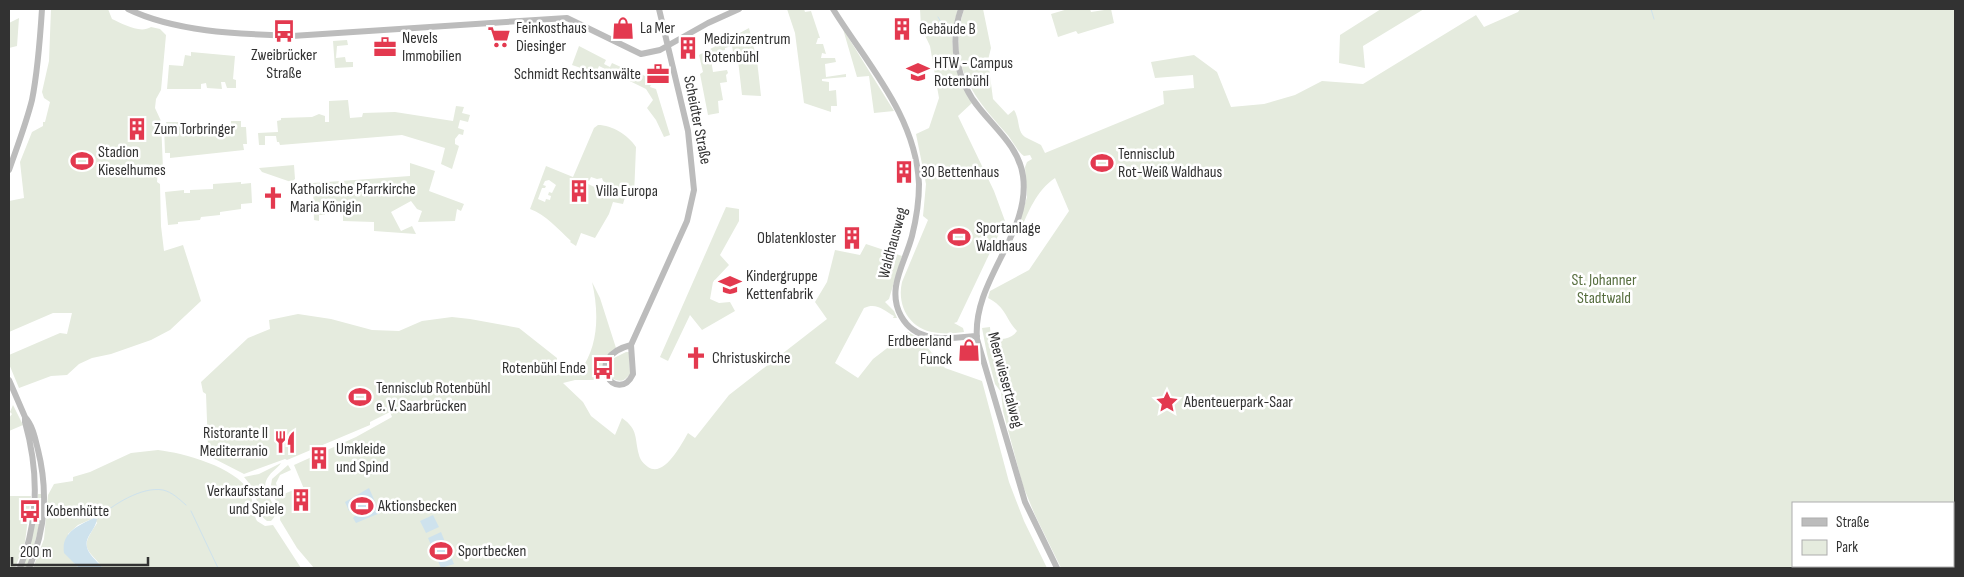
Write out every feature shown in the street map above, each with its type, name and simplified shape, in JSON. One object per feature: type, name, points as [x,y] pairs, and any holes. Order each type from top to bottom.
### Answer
[{"type":"street","points":[[9,170],[35,86],[39,60],[42,9]]},
{"type":"street","points":[[128,9],[170,24],[292,36],[567,18],[642,54],[660,50],[708,23],[739,9]]},
{"type":"street","name":"Scheidter Straße","points":[[631,345],[621,348],[606,364],[606,378],[612,382],[620,384],[631,377],[633,369],[631,345],[687,221],[694,196],[690,141],[659,9]]},
{"type":"street","name":"Waldhausweg","points":[[835,9],[899,110],[908,134],[918,173],[916,222],[897,280],[895,290],[897,308],[905,322],[924,336],[941,339],[977,336]]},
{"type":"street","name":"Meerwiesertalweg","points":[[961,9],[955,36],[957,59],[963,80],[974,102],[1008,141],[1018,157],[1024,183],[1020,214],[982,299],[977,321],[977,336],[1020,488],[1032,517],[1058,568]]},
{"type":"street","points":[[9,380],[34,436],[41,463],[45,493],[41,530],[29,568]]},
{"type":"street","points":[[20,568],[28,544],[35,512],[33,456],[24,422],[25,417]]},
{"type":"green space","name":"Stadion Kieselhumes","points":[[51,9],[108,9],[112,19],[137,29],[151,27],[160,29],[166,35],[161,90],[156,99],[155,108],[161,121],[163,169],[158,170],[157,182],[160,184],[161,226],[164,251],[183,245],[201,301],[170,330],[151,340],[111,354],[92,358],[79,364],[67,375],[51,376],[19,388],[9,364],[9,355],[60,333],[67,334],[72,313],[53,313],[9,332],[9,201],[24,198],[20,162],[32,132],[43,126],[43,122],[45,122],[50,102],[44,98],[42,92],[49,61]]},
{"type":"green space","points":[[787,9],[811,11],[820,38],[818,38],[816,44],[823,44],[826,54],[822,53],[821,58],[835,58],[836,62],[825,64],[826,77],[846,74],[846,77],[822,79],[822,81],[829,82],[829,91],[836,90],[837,106],[831,106],[831,112],[804,103],[795,33]]},
{"type":"green space","name":"Sportanlage Waldhaus","points":[[920,9],[958,9],[954,22],[954,58],[961,80],[972,103],[958,116],[994,191],[1005,221],[957,322],[954,323],[963,328],[964,332],[929,332],[908,317],[901,301],[902,282],[928,220],[923,216],[926,184],[916,134],[929,128],[939,98],[930,46],[921,27]]},
{"type":"green space","name":"St. Johanner Stadtwald","points":[[964,9],[983,9],[991,48],[988,60],[993,99],[1008,115],[1014,110],[1022,135],[1041,145],[1045,153],[1164,104],[1163,91],[1194,88],[1193,75],[1155,78],[1151,62],[1194,55],[1217,72],[1231,107],[1264,104],[1295,95],[1322,81],[1363,84],[1476,15],[1484,27],[1518,12],[1520,9],[1955,9],[1955,568],[1061,568],[1023,486],[1003,411],[1001,392],[995,384],[982,328],[990,327],[991,340],[1009,338],[1015,334],[1017,331],[1002,309],[988,298],[990,291],[1029,270],[1069,211],[1055,178],[1038,195],[1020,231],[1017,230],[1027,197],[1025,167],[1027,162],[1032,159],[1030,155],[1024,156],[1019,151],[973,91],[965,76],[958,46],[959,28]]},
{"type":"green space","points":[[1068,9],[1090,9],[1091,12],[1111,9],[1114,23],[1078,34],[1076,31],[1058,37],[1051,14]]},
{"type":"green space","points":[[1381,9],[1424,9],[1363,46],[1365,68],[1339,63],[1340,35]]},
{"type":"green space","points":[[19,18],[17,46],[9,48],[9,23]]},
{"type":"green space","points":[[749,28],[757,60],[761,96],[742,95],[738,60],[734,58],[732,46],[725,48],[725,50],[710,53],[713,72],[727,70],[728,73],[726,75],[727,82],[720,83],[723,100],[718,101],[719,113],[708,115],[700,74],[703,72],[699,55]]},
{"type":"green space","points":[[843,29],[894,111],[874,113],[869,76],[857,77]]},
{"type":"green space","points":[[347,40],[348,45],[337,46],[336,58],[345,57],[346,62],[353,62],[353,67],[335,68],[333,41]]},
{"type":"green space","points":[[579,46],[606,60],[604,64],[610,67],[612,63],[623,68],[621,73],[625,77],[628,71],[639,77],[641,74],[653,80],[650,87],[656,89],[670,135],[664,137],[656,120],[647,108],[653,100],[646,89],[599,66],[596,73],[572,65]]},
{"type":"green space","points":[[191,52],[235,56],[233,79],[236,80],[236,88],[227,88],[225,82],[221,82],[222,89],[207,88],[206,83],[201,84],[201,89],[167,89],[169,65],[183,66],[185,55],[191,56]]},
{"type":"green space","points":[[348,100],[350,118],[362,117],[363,113],[395,112],[453,121],[456,106],[464,107],[462,113],[470,115],[468,122],[460,120],[458,128],[464,130],[463,135],[459,134],[455,139],[455,144],[459,146],[452,169],[441,164],[445,148],[402,135],[280,145],[277,142],[276,136],[265,136],[265,145],[259,145],[258,133],[278,132],[277,121],[281,120],[281,118],[312,117],[319,114],[325,116],[325,122],[329,122],[329,101]]},
{"type":"green space","points":[[231,121],[241,121],[241,127],[246,127],[247,144],[243,144],[244,150],[170,158],[170,153],[165,153],[164,125],[167,125],[166,122],[182,122],[184,127],[200,127],[201,131],[231,130]]},
{"type":"green space","points":[[598,125],[603,125],[614,129],[629,138],[636,147],[634,196],[632,198],[625,197],[623,204],[613,202],[609,214],[595,238],[581,233],[576,246],[557,227],[530,209],[546,166],[573,177],[594,128]],"holes":[[[591,177],[602,178],[608,184],[607,193],[586,183],[577,203],[571,201],[581,178],[589,181]],[[549,180],[556,185],[552,193],[549,192],[550,200],[546,199],[545,202],[538,199],[542,188],[546,186],[543,185],[545,181]]]},
{"type":"green space","points":[[410,163],[435,171],[429,191],[464,204],[461,211],[457,209],[455,221],[418,222],[422,211],[417,209],[411,201],[391,212],[401,231],[412,226],[416,234],[374,231],[374,222],[343,221],[343,205],[325,205],[325,215],[319,215],[319,221],[314,220],[313,183],[410,176]]},
{"type":"green space","points":[[294,165],[295,179],[291,182],[262,172],[259,168]]},
{"type":"green space","points":[[241,182],[241,184],[251,183],[252,203],[241,204],[241,209],[220,212],[220,215],[201,217],[200,220],[168,225],[165,192],[184,190],[184,193],[190,193],[190,190],[213,189],[213,184]]},
{"type":"green space","points":[[726,207],[739,209],[739,221],[720,255],[729,265],[713,282],[710,299],[719,303],[730,302],[735,311],[702,330],[690,315],[668,361],[660,357]]},
{"type":"green space","points":[[866,244],[902,256],[889,299],[885,302],[894,311],[897,318],[893,318],[894,316],[876,306],[864,308],[835,363],[858,378],[873,359],[908,332],[919,338],[945,368],[982,381],[1009,482],[1024,521],[1047,568],[314,568],[297,548],[280,520],[281,509],[270,491],[272,479],[288,465],[291,470],[280,475],[276,483],[279,496],[301,487],[302,490],[304,489],[294,465],[356,437],[392,417],[390,412],[370,422],[370,425],[287,460],[285,459],[244,474],[207,455],[206,394],[203,392],[201,382],[248,338],[270,329],[269,320],[298,314],[331,319],[372,330],[399,331],[422,321],[452,317],[470,319],[519,328],[557,358],[557,364],[580,371],[591,351],[596,328],[596,305],[592,282],[600,298],[616,348],[603,365],[598,380],[575,380],[563,383],[583,402],[591,416],[615,435],[622,418],[627,422],[634,430],[641,460],[648,467],[660,468],[671,459],[688,433],[695,438],[729,395],[827,319],[815,302],[827,282],[835,250],[860,255]]},
{"type":"green space","points":[[629,352],[630,374],[621,381],[609,377],[608,366],[614,358]]},
{"type":"green space","points":[[13,405],[23,425],[9,431],[9,418],[12,414],[10,412]]},
{"type":"green space","points":[[158,450],[195,458],[221,468],[242,482],[251,495],[257,521],[265,526],[273,525],[301,568],[103,568],[87,547],[88,538],[97,523],[94,518],[78,525],[68,534],[75,565],[79,568],[33,568],[44,539],[48,495],[54,484],[73,481],[73,477],[90,472],[131,453]]},
{"type":"green space","points":[[281,463],[266,481],[265,487],[275,512],[275,516],[271,521],[267,521],[260,515],[255,494],[244,477],[259,474]]},
{"type":"green space","points":[[38,494],[43,494],[38,531],[27,568],[22,568],[34,528]]},
{"type":"green space","points":[[9,496],[31,496],[25,542],[15,568],[9,568]]},
{"type":"water","name":"Aktionsbecken","points":[[369,488],[380,513],[356,523],[353,518],[355,516],[354,512],[362,507],[349,511],[345,502]]},
{"type":"water","points":[[433,515],[439,527],[426,533],[420,521]]},
{"type":"water","points":[[94,518],[97,521],[87,539],[87,548],[89,553],[103,568],[79,568],[64,553],[65,540],[76,527]]},
{"type":"water","name":"Sportbecken","points":[[441,532],[454,564],[441,568],[428,538]]},
{"type":"waterway","points":[[1651,9],[1654,19]]},
{"type":"waterway","points":[[938,17],[944,27]]},
{"type":"waterway","points":[[97,519],[119,503],[146,491],[166,491],[186,505]]},
{"type":"waterway","points":[[191,511],[218,568]]},
{"type":"place","name":"La Mer","points":[[623,28]]},
{"type":"place","name":"Gebäude B","points":[[902,29]]},
{"type":"place","name":"Zweibrücker Straße","points":[[284,31]]},
{"type":"place","name":"Feinkosthaus Diesinger","points":[[499,37]]},
{"type":"place","name":"Nevels Immobilien","points":[[385,47]]},
{"type":"place","name":"Medizinzentrum Rotenbühl","points":[[688,48]]},
{"type":"place","name":"HTW - Campus Rotenbühl","points":[[918,72]]},
{"type":"place","name":"Schmidt Rechtsanwälte","points":[[658,74]]},
{"type":"place","name":"Zum Torbringer","points":[[137,129]]},
{"type":"place","name":"Stadion Kieselhumes","points":[[82,161]]},
{"type":"place","name":"Tennisclub Rot-Weiß Waldhaus","points":[[1102,163]]},
{"type":"place","name":"30 Bettenhaus","points":[[904,172]]},
{"type":"place","name":"Villa Europa","points":[[579,191]]},
{"type":"place","name":"Katholische Pfarrkirche Maria Königin","points":[[273,198]]},
{"type":"place","name":"Sportanlage Waldhaus","points":[[959,237]]},
{"type":"place","name":"Oblatenkloster","points":[[852,238]]},
{"type":"place","name":"Kindergruppe Kettenfabrik","points":[[730,285]]},
{"type":"place","name":"Erdbeerland Funck","points":[[969,350]]},
{"type":"place","name":"Christuskirche","points":[[696,358]]},
{"type":"place","name":"Rotenbühl Ende","points":[[603,368]]},
{"type":"place","name":"Tennisclub Rotenbühl e. V. Saarbrücken","points":[[360,397]]},
{"type":"place","name":"Abenteuerpark-Saar","points":[[1167,402]]},
{"type":"place","name":"Ristorante Il Mediterranio","points":[[285,442]]},
{"type":"place","name":"Umkleide und Spind","points":[[319,458]]},
{"type":"place","name":"Verkaufsstand und Spiele","points":[[301,500]]},
{"type":"place","name":"Aktionsbecken","points":[[362,506]]},
{"type":"place","name":"Kobenhütte","points":[[30,511]]},
{"type":"place","name":"Sportbecken","points":[[441,551]]}]
